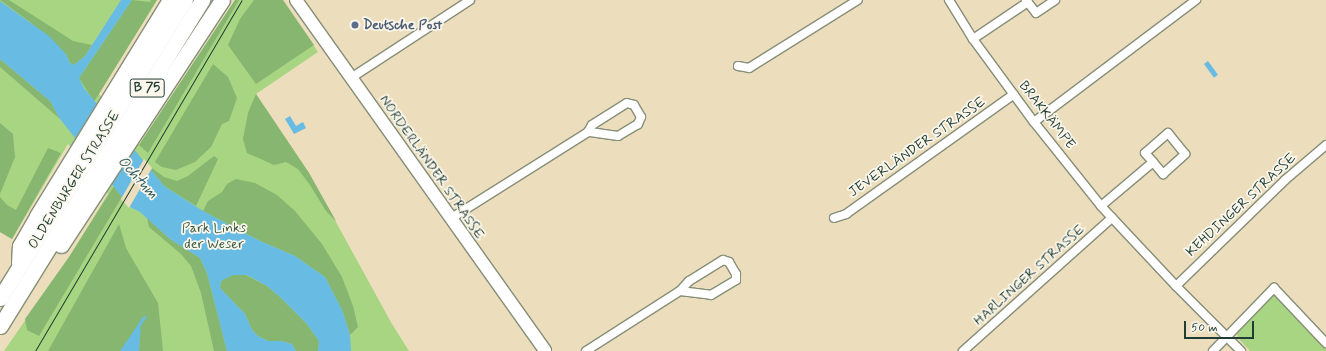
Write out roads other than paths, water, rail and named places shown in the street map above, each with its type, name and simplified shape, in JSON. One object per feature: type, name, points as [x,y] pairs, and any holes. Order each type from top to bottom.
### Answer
[{"type":"highway","points":[[119,120],[170,0]]},
{"type":"highway","name":"OLDENBURGER STRASSE","points":[[165,46],[185,0]]},
{"type":"highway","name":"OLDENBURGER STRASSE","points":[[0,298],[88,168],[165,46],[202,0]]},
{"type":"highway","points":[[88,168],[119,120],[222,0]]},
{"type":"highway","name":"OLDENBURGER STRASSE","points":[[0,326],[35,268],[88,168]]},
{"type":"street","name":"NORDERLÄNDER STRASSE","points":[[296,0],[545,351]]},
{"type":"street","points":[[351,78],[470,0]]},
{"type":"street","points":[[738,66],[749,68],[858,0]]},
{"type":"street","name":"BRAKKÄMPE","points":[[949,0],[973,39],[1034,122],[1101,206],[1176,286],[1226,337],[1242,351]]},
{"type":"street","points":[[973,39],[1027,1],[1036,13],[1055,0]]},
{"type":"street","points":[[1034,122],[1196,0]]},
{"type":"street","name":"JEVERLÄNDER STRASSE","points":[[834,218],[846,214],[1014,94]]},
{"type":"street","points":[[450,219],[588,132],[592,124],[627,103],[634,105],[641,117],[638,124],[618,136],[588,132]]},
{"type":"street","points":[[1168,134],[1185,154],[1163,174],[1154,162],[1145,153],[1168,134]]},
{"type":"street","name":"KEHDINGER STRASSE","points":[[1176,286],[1285,180],[1326,145]]},
{"type":"street","points":[[1101,206],[1154,162]]},
{"type":"street","name":"HARLINGER STRASSE","points":[[963,351],[1112,218]]},
{"type":"street","points":[[586,351],[680,291],[689,281],[723,260],[729,262],[736,274],[736,280],[711,295],[680,291]]},
{"type":"street","points":[[1213,351],[1274,288],[1326,343]]},
{"type":"water","name":"Ochtum","points":[[121,0],[132,0],[79,78],[84,88],[164,186],[203,211],[260,241],[295,256],[325,277],[342,310],[350,335],[351,351],[318,351],[319,341],[307,324],[280,297],[267,286],[247,275],[233,275],[221,281],[220,288],[245,314],[252,330],[258,336],[268,341],[281,341],[292,344],[296,351],[227,351],[207,273],[200,258],[170,239],[140,212],[130,207],[60,119],[50,101],[0,59],[0,1],[49,36],[66,54],[70,63],[74,65],[85,56]]},
{"type":"water","points":[[1208,61],[1218,75],[1214,78],[1204,64]]},
{"type":"water","points":[[290,116],[296,126],[303,122],[306,128],[294,134],[285,119]]},
{"type":"water","points":[[141,322],[139,351],[121,351]]},
{"type":"waterway","points":[[121,351],[144,317]]},
{"type":"tram line","points":[[35,351],[242,0]]},
{"type":"place","name":"Deutsche Post","points":[[355,25]]},
{"type":"park label","name":"Park Links der Weser","points":[[214,236]]}]
